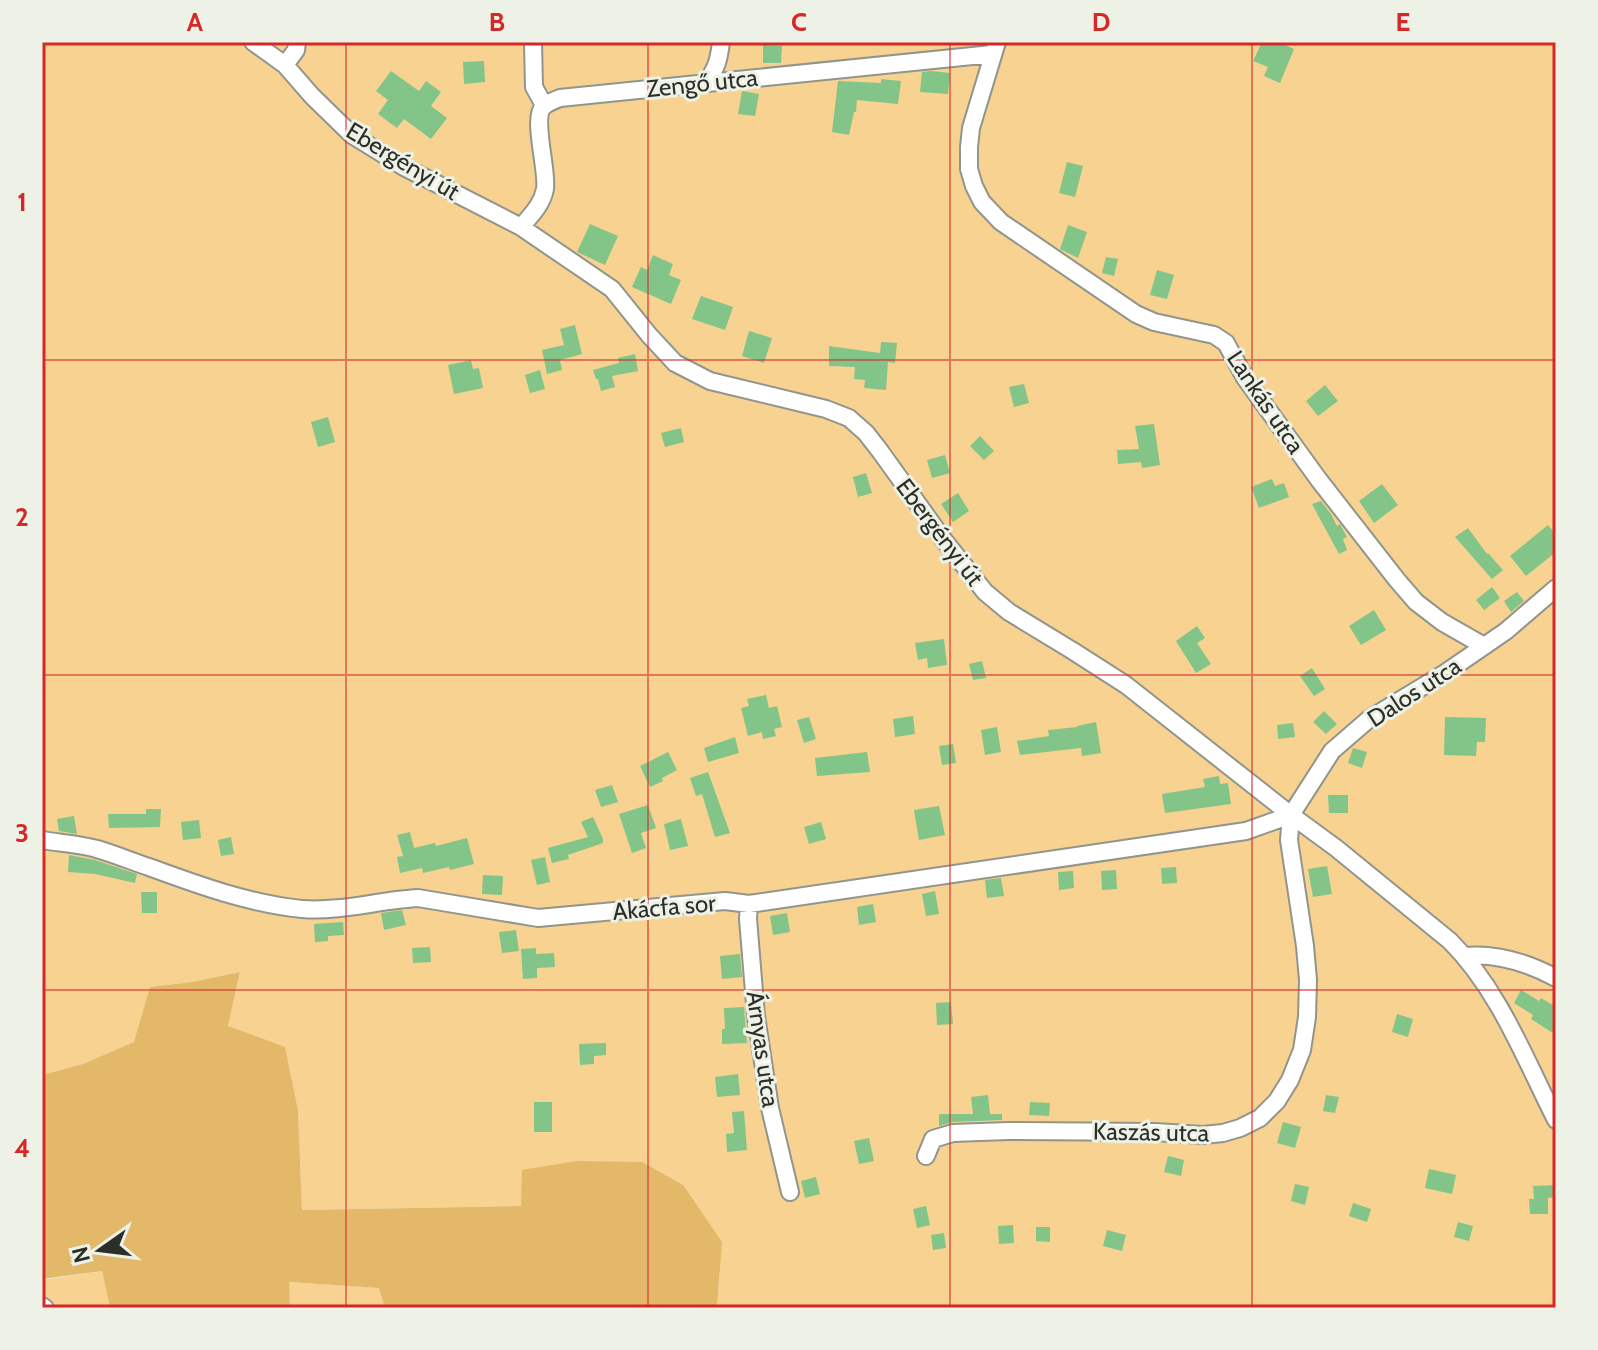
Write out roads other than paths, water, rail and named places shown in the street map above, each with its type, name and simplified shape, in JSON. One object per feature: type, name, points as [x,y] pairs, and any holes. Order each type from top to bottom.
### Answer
[{"type":"street","name":"Ebergényi út","points":[[253,42],[285,65],[352,135],[404,167],[521,227],[612,289],[675,363],[710,381],[826,409],[849,418],[866,433],[985,592],[1009,612],[1126,685],[1376,879],[1450,941],[1465,956],[1500,1009],[1556,1120]]},
{"type":"street","points":[[285,65],[296,50],[297,42]]},
{"type":"street","points":[[521,227],[541,202],[545,187],[539,133],[540,112],[544,105],[534,87],[533,42]]},
{"type":"street","points":[[706,82],[715,71],[721,42]]},
{"type":"street","name":"Zengő utca","points":[[544,105],[560,98],[994,48]]},
{"type":"street","name":"Lankás utca","points":[[994,48],[971,128],[969,147],[969,169],[982,202],[1001,222],[1136,314],[1167,325],[1214,335],[1226,343],[1245,378],[1397,580],[1416,602],[1442,622],[1484,646]]},
{"type":"street","name":"Dalos utca","points":[[1291,815],[1332,751],[1369,719],[1506,631],[1556,588]]},
{"type":"street","name":"Akácfa sor","points":[[42,840],[96,849],[247,899],[305,909],[343,908],[418,898],[538,918],[725,901],[749,904],[1246,831],[1291,815]]},
{"type":"street","name":"Kaszás utca","points":[[926,1156],[933,1139],[953,1133],[1155,1132],[1203,1135],[1240,1128],[1260,1118],[1277,1101],[1290,1080],[1302,1050],[1307,1017],[1305,946],[1289,840],[1291,815]]},
{"type":"street","name":"Árnyas utca","points":[[749,904],[756,1016],[770,1108],[790,1192]]},
{"type":"street","points":[[1465,956],[1498,956],[1556,978]]}]
